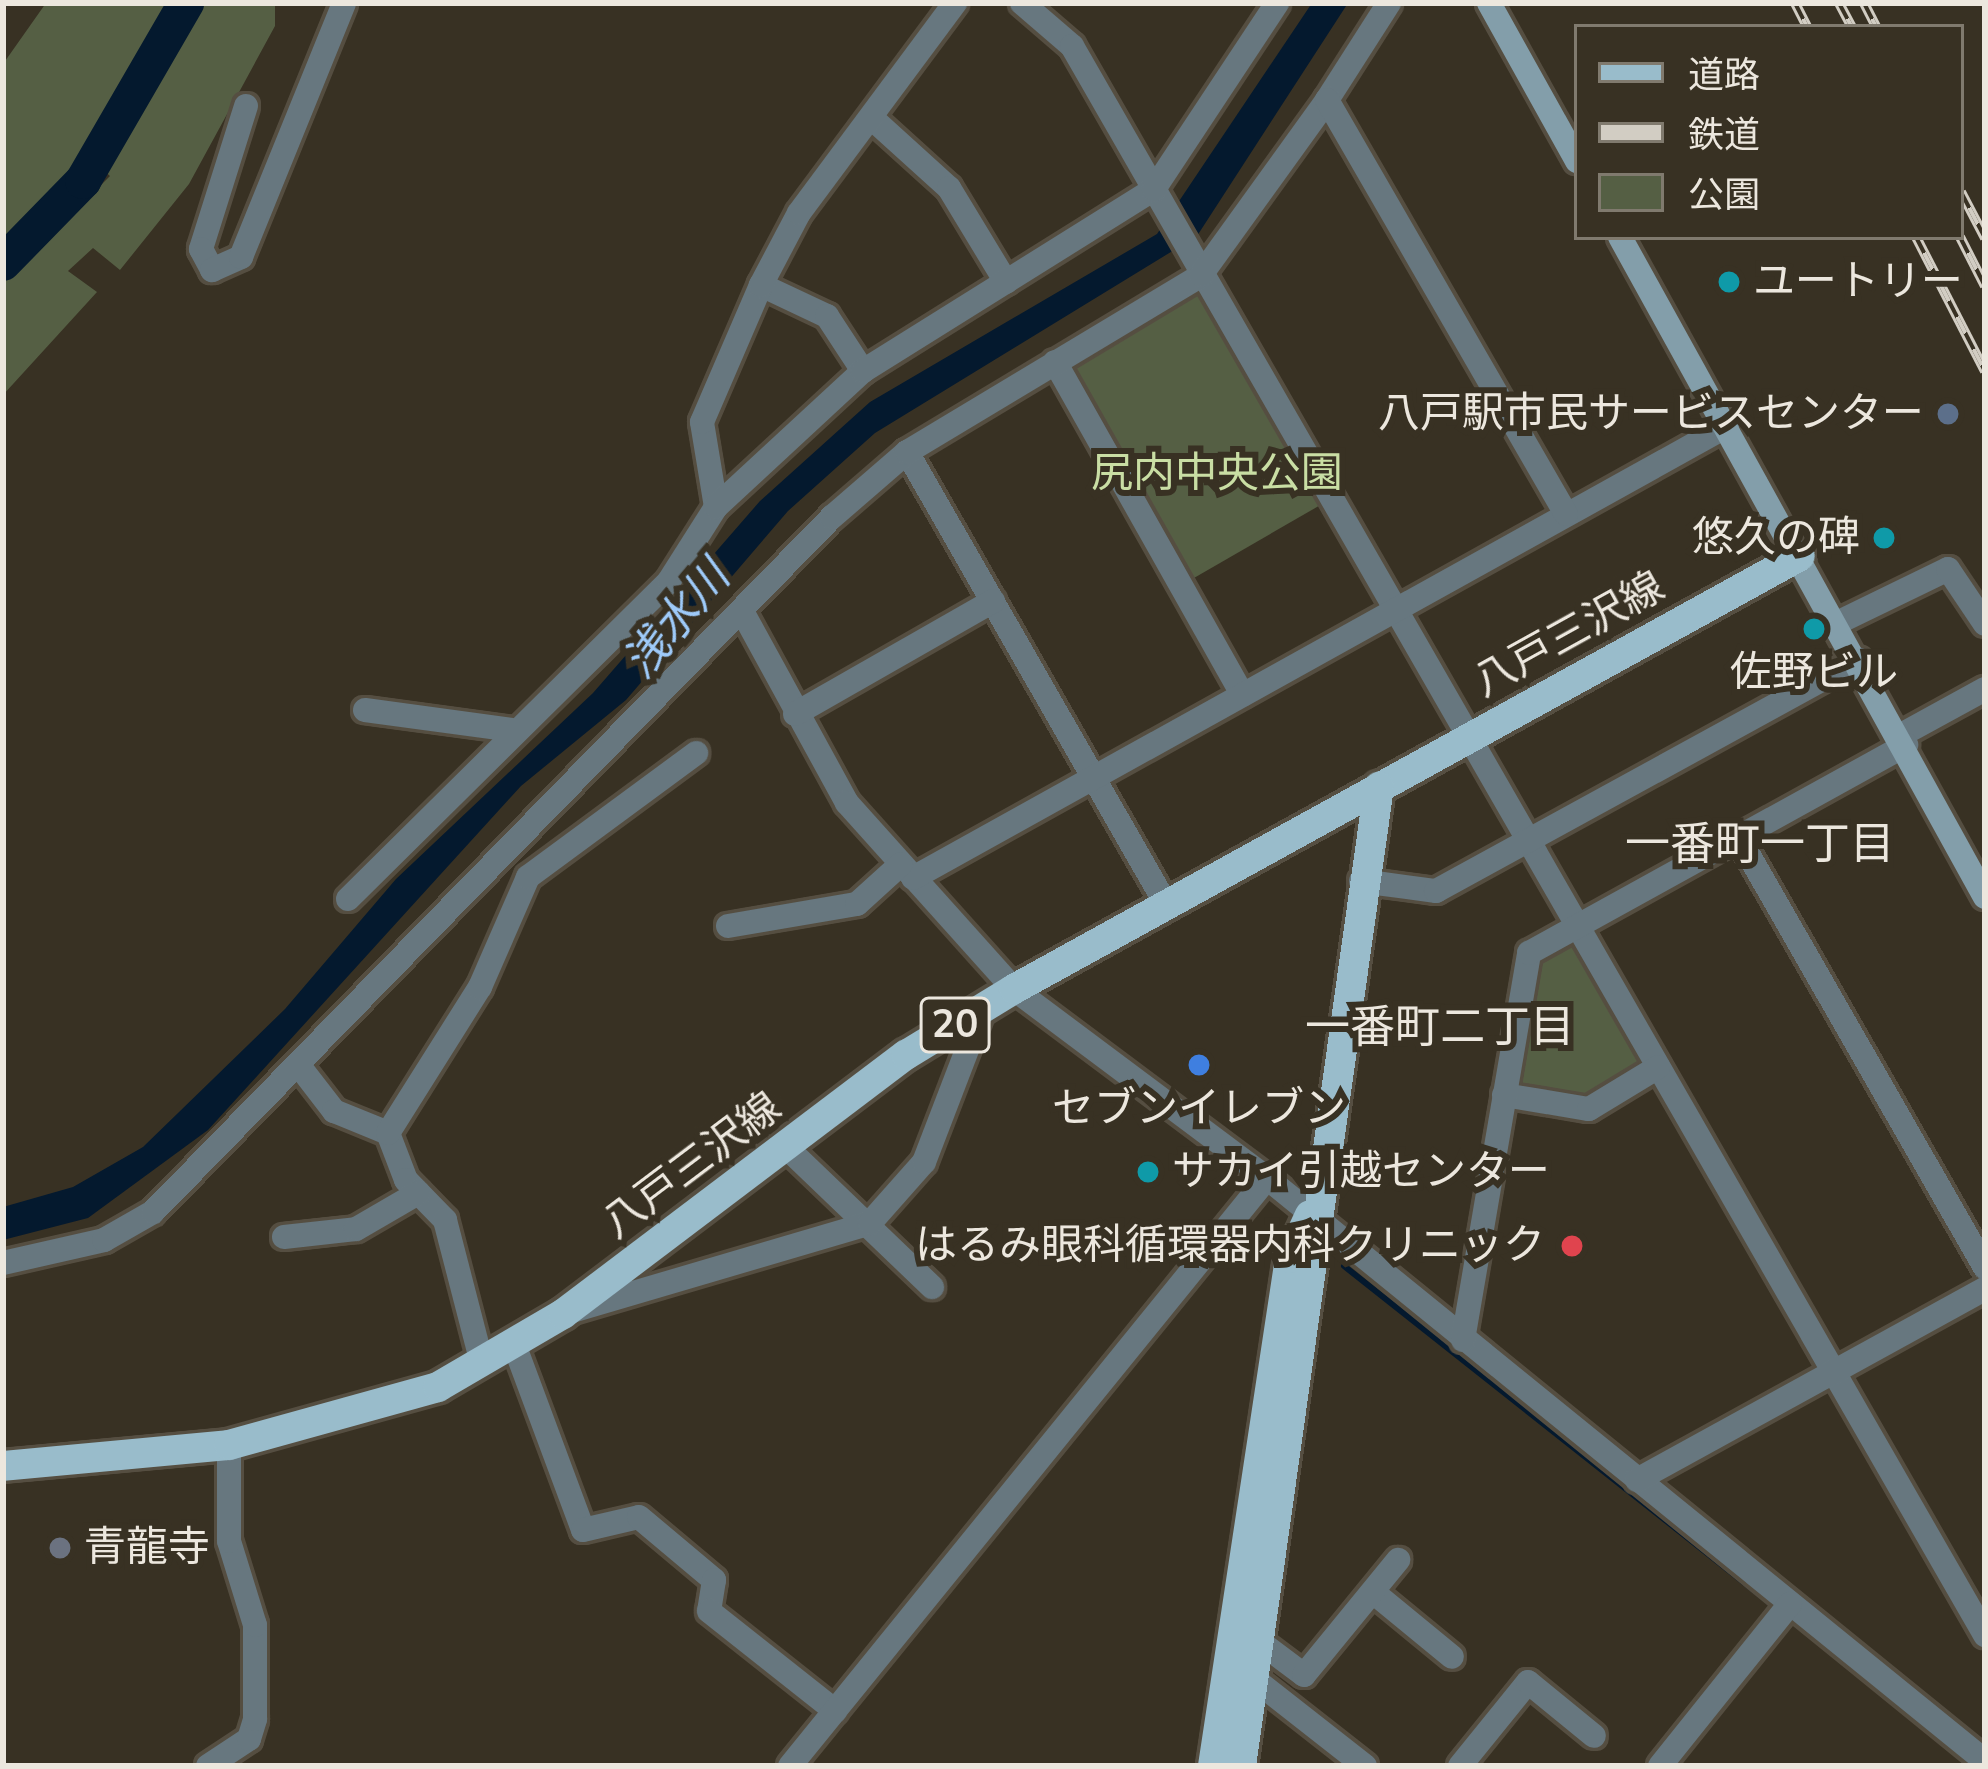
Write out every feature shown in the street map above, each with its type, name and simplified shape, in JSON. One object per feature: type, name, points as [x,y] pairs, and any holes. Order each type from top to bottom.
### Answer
[{"type":"main road","name":"八戸三沢線","points":[[3,1466],[229,1445],[342,1421],[482,1364],[563,1314],[1013,989],[1800,556]]},
{"type":"main road","points":[[1240,1766],[1316,1264],[1310,1215],[1378,787]]},
{"type":"main road","points":[[1213,1766],[1289,1258],[1310,1215]]},
{"type":"street","points":[[245,106],[201,249],[212,270],[241,257],[344,3]]},
{"type":"street","points":[[716,507],[701,422],[761,285],[799,213],[874,121],[955,3]]},
{"type":"street","points":[[1022,3],[1072,46],[1985,1635]]},
{"type":"street","points":[[347,899],[512,730],[669,581],[716,507],[862,371],[1156,193],[1277,3]]},
{"type":"street","points":[[3,1263],[104,1240],[153,1212],[907,452],[1201,275],[1327,100],[1389,3]]},
{"type":"street","points":[[1489,3],[1574,156]]},
{"type":"street","points":[[1327,100],[1565,514]]},
{"type":"street","points":[[874,121],[949,188],[1006,282]]},
{"type":"street","points":[[1622,240],[1839,622],[1985,897]]},
{"type":"street","points":[[761,285],[827,316],[862,371]]},
{"type":"street","points":[[1055,362],[1243,695]]},
{"type":"street","points":[[728,926],[857,904],[907,871],[1095,776],[1727,426]]},
{"type":"street","points":[[907,452],[1166,904]]},
{"type":"street","points":[[1839,622],[1948,569],[1985,624]]},
{"type":"street","points":[[795,714],[993,601]]},
{"type":"street","points":[[743,613],[847,803],[1013,989],[1267,1178],[1985,1761]]},
{"type":"street","points":[[1361,881],[1436,891],[1858,659]]},
{"type":"street","points":[[1463,1340],[1523,964],[1576,926],[1738,838],[1985,689]]},
{"type":"street","points":[[365,710],[512,730]]},
{"type":"street","points":[[388,1132],[480,987],[528,877],[696,753]]},
{"type":"street","points":[[1738,838],[1985,1268]]},
{"type":"street","points":[[563,1314],[870,1223],[924,1162],[983,1008]]},
{"type":"street","points":[[300,1067],[334,1111],[388,1132],[418,1193],[445,1220],[482,1364]]},
{"type":"street","points":[[1504,1095],[1589,1109],[1658,1067]]},
{"type":"street","points":[[788,1148],[932,1287]]},
{"type":"street","points":[[790,1766],[1267,1178]]},
{"type":"street","points":[[284,1237],[356,1229],[418,1193]]},
{"type":"street","points":[[1637,1480],[1985,1288]]},
{"type":"street","points":[[515,1347],[583,1530],[639,1517],[715,1580],[710,1611],[835,1711]]},
{"type":"street","points":[[208,1766],[249,1739],[255,1719],[255,1625],[229,1541],[229,1445]]},
{"type":"street","points":[[1260,1642],[1304,1675],[1398,1560]]},
{"type":"street","points":[[1372,1592],[1452,1657]]},
{"type":"street","points":[[1660,1766],[1790,1604]]},
{"type":"street","points":[[1254,1679],[1365,1766]]},
{"type":"street","points":[[1460,1766],[1528,1682],[1594,1736]]},
{"type":"green space","points":[[46,3],[275,3],[275,26],[189,184],[120,270],[93,248],[68,271],[97,292],[3,395],[3,283],[110,176],[89,157],[3,248],[3,64]]},
{"type":"green space","name":"尻内中央公園","points":[[1198,287],[1323,504],[1190,581],[1065,364]]},
{"type":"green space","points":[[1570,943],[1644,1063],[1588,1103],[1515,1085],[1536,963]]},
{"type":"water","name":"浅水川","points":[[1312,3],[1348,3],[1197,236],[875,433],[788,511],[626,700],[521,786],[208,1130],[88,1218],[3,1240],[3,1207],[73,1187],[143,1147],[285,1009],[396,879],[593,693],[760,501],[870,402],[1157,234]]},
{"type":"waterway","points":[[3,263],[83,181],[186,3]]},
{"type":"waterway","points":[[1344,1266],[1779,1610]]},
{"type":"waterway","points":[[1789,1618],[1947,1745]]},
{"type":"railway","points":[[1795,3],[1806,24]]},
{"type":"railway","points":[[1839,3],[1850,24]]},
{"type":"railway","points":[[1864,3],[1874,24]]},
{"type":"railway","points":[[1964,198],[1985,238]]},
{"type":"railway","points":[[1918,240],[1985,371]]},
{"type":"railway","points":[[1962,240],[1985,286]]},
{"type":"place","name":"ユートリー","points":[[1729,282]]},
{"type":"place","name":"八戸駅市民サービスセンター","points":[[1948,414]]},
{"type":"place","name":"悠久の碑","points":[[1884,538]]},
{"type":"place","name":"佐野ビル","points":[[1814,629]]},
{"type":"place","name":"セブンイレブン","points":[[1199,1065]]},
{"type":"place","name":"サカイ引越センター","points":[[1148,1172]]},
{"type":"place","name":"はるみ眼科循環器内科クリニック","points":[[1572,1246]]},
{"type":"place","name":"青龍寺","points":[[60,1548]]},
{"type":"district","name":"一番町一丁目","points":[[1760,845]]},
{"type":"district","name":"一番町二丁目","points":[[1440,1028]]}]
